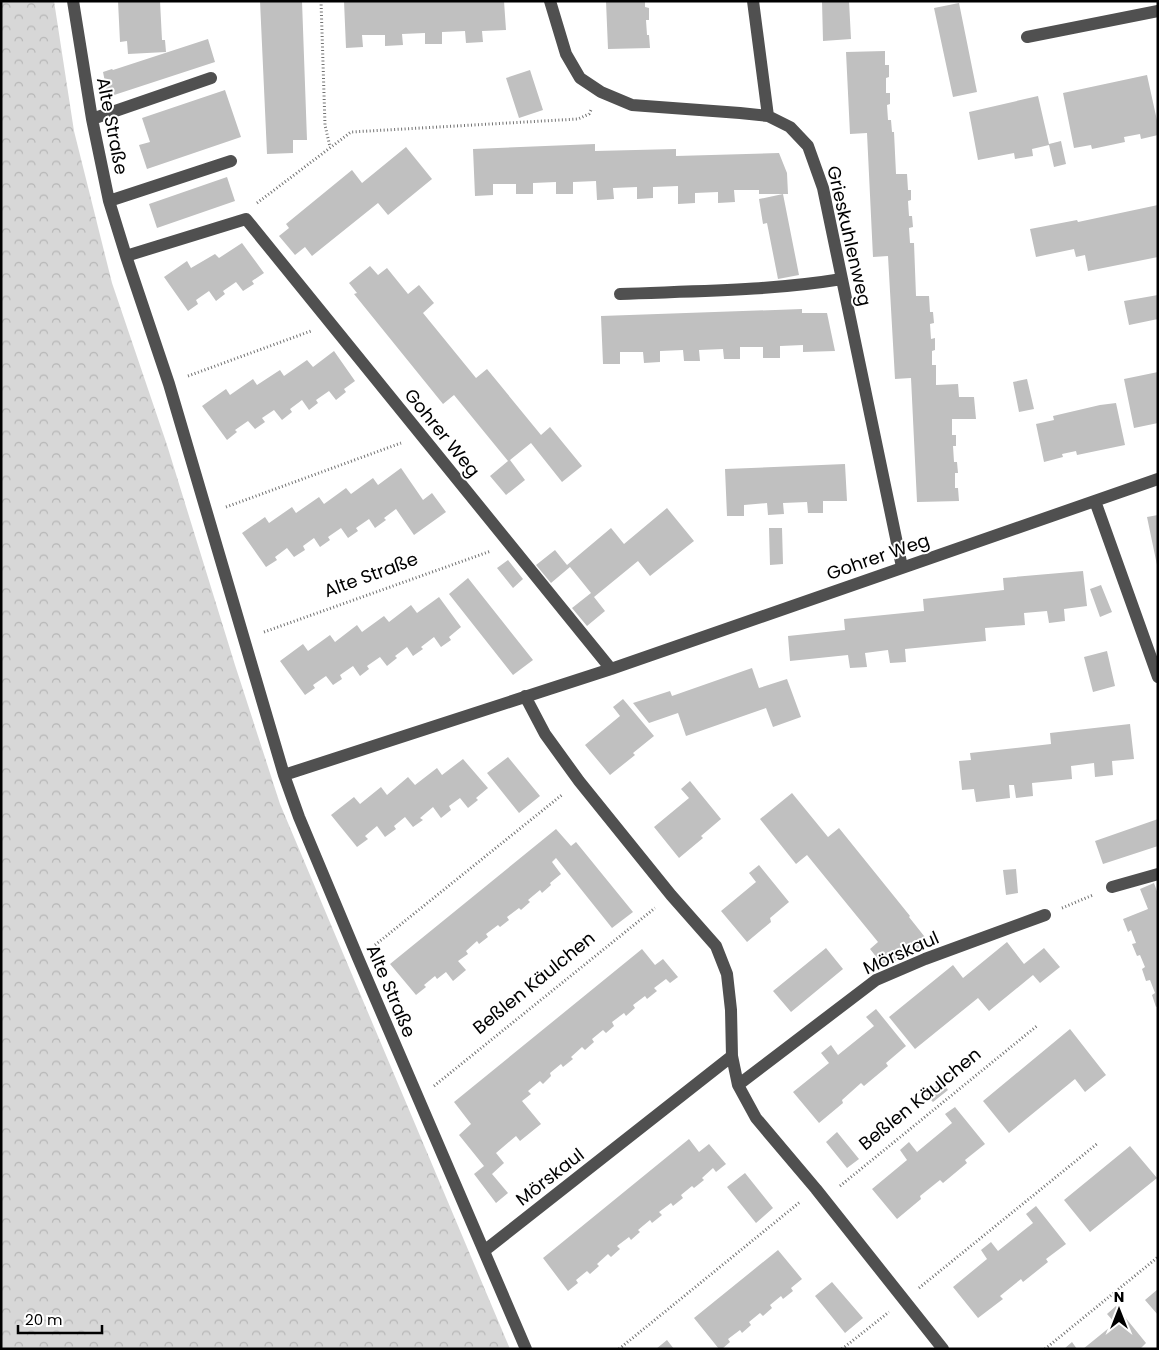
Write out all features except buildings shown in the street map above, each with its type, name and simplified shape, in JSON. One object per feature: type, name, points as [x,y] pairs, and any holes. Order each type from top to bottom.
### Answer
[{"type":"street","name":"Alte Straße","points":[[73,1],[92,119],[109,201],[169,384],[284,775],[299,817],[358,958],[526,1349]]},
{"type":"street","name":"Grieskuhlenweg","points":[[550,1],[566,54],[580,78],[601,92],[632,105],[740,112],[768,116],[790,127],[808,146],[824,188],[902,567]]},
{"type":"street","points":[[753,1],[768,116]]},
{"type":"street","points":[[1027,37],[1158,11]]},
{"type":"street","points":[[92,119],[211,78]]},
{"type":"street","points":[[109,201],[231,161]]},
{"type":"street","points":[[126,256],[246,219]]},
{"type":"street","name":"Gohrer Weg","points":[[246,219],[611,668]]},
{"type":"street","points":[[620,294],[743,289],[842,279]]},
{"type":"street","name":"Gohrer Weg","points":[[284,775],[611,668],[1158,478]]},
{"type":"street","points":[[1095,500],[1158,677]]},
{"type":"street","points":[[525,696],[545,734],[579,781],[671,896],[716,946],[727,974],[731,1010],[732,1056],[738,1085],[756,1118],[816,1189],[944,1349]]},
{"type":"street","points":[[1112,887],[1158,874]]},
{"type":"street","name":"Mörskaul","points":[[738,1085],[876,980],[925,959],[1045,916]]},
{"type":"street","name":"Mörskaul","points":[[484,1252],[732,1056]]},
{"type":"path","points":[[321,1],[325,125],[330,147]]},
{"type":"path","points":[[246,219],[254,205],[351,132],[578,119],[589,114],[601,92]]},
{"type":"path","points":[[169,384],[331,324]]},
{"type":"path","points":[[206,514],[421,436]]},
{"type":"path","name":"Alte Straße","points":[[244,639],[510,545]]},
{"type":"path","points":[[358,958],[579,781]]},
{"type":"path","points":[[1045,916],[1112,887]]},
{"type":"path","name":"Beßlen Käulchen","points":[[419,1098],[671,896]]},
{"type":"path","name":"Beßlen Käulchen","points":[[824,1200],[1038,1026]]},
{"type":"path","points":[[842,1349],[1098,1143]]},
{"type":"path","points":[[619,1349],[816,1189]]},
{"type":"path","points":[[1045,1349],[1158,1257]]},
{"type":"green space","points":[[1,1],[54,1],[74,131],[112,283],[167,445],[280,804],[510,1349],[1,1349]]}]
